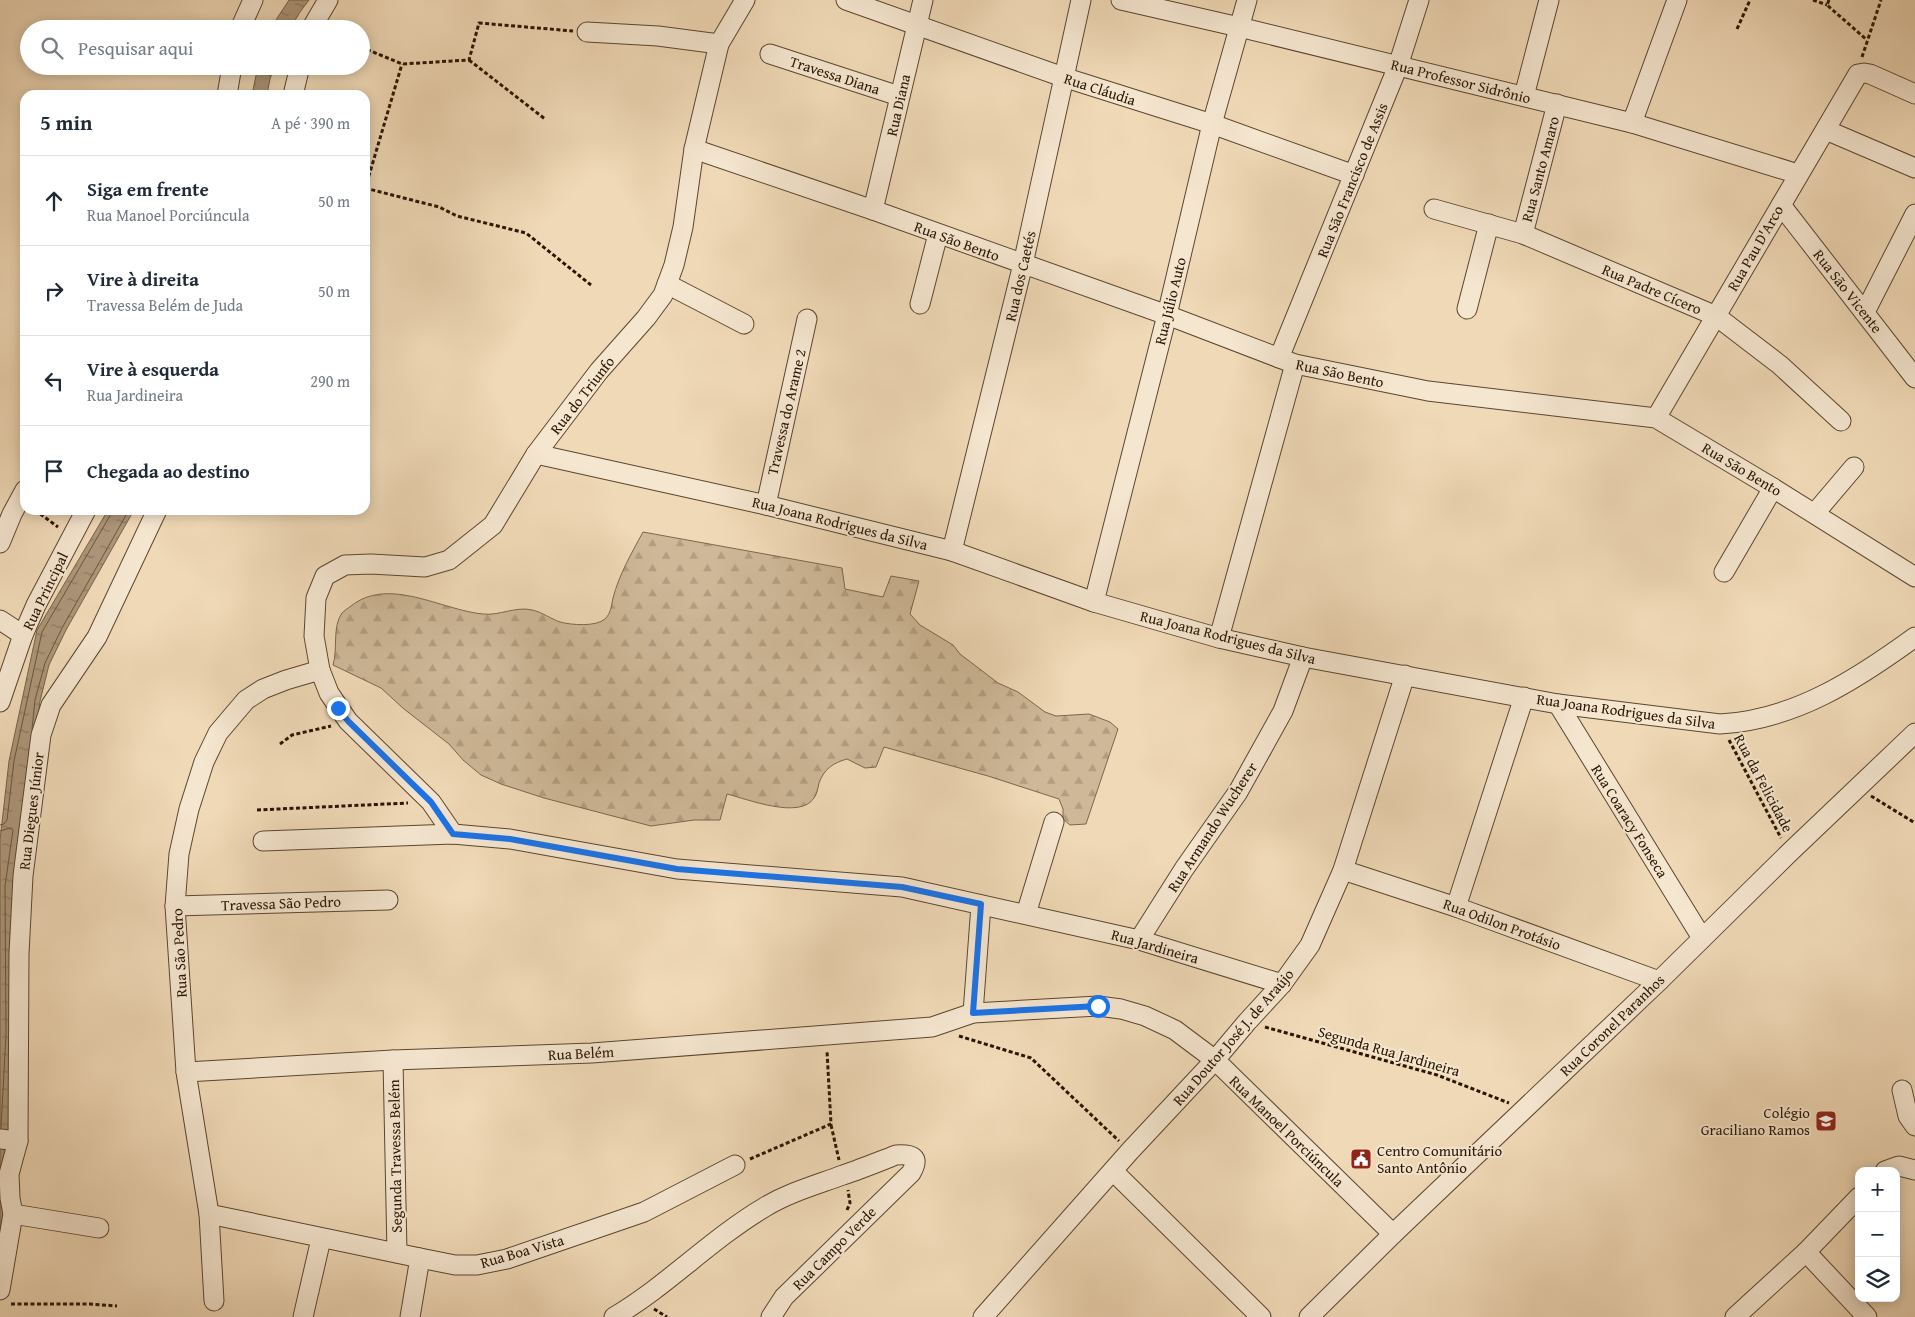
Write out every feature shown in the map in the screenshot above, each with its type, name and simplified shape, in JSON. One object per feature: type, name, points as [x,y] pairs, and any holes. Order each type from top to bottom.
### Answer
[{"type":"street","points":[[244,20],[253,0]]},
{"type":"street","points":[[317,20],[328,0]]},
{"type":"street","name":"Rua do Triunfo","points":[[320,670],[314,636],[316,598],[325,576],[345,565],[372,564],[425,568],[449,560],[493,525],[536,454],[599,371],[646,318],[663,295],[674,265],[683,226],[694,149],[719,44],[745,0]]},
{"type":"street","name":"Rua Cláudia","points":[[846,0],[1063,77],[1212,124],[1354,175]]},
{"type":"street","name":"Rua Diana","points":[[873,210],[923,0]]},
{"type":"street","name":"Rua dos Caetés","points":[[952,550],[1023,264],[1081,0]]},
{"type":"street","name":"Rua Professor Sidrônio","points":[[1121,0],[1632,123],[1798,174]]},
{"type":"street","name":"Rua Júlio Auto","points":[[1094,602],[1167,314],[1212,124],[1247,0]]},
{"type":"street","name":"Rua São Francisco de Assis","points":[[1219,638],[1287,361],[1354,175],[1398,66],[1419,0]]},
{"type":"street","points":[[1524,96],[1549,0]]},
{"type":"street","points":[[1632,123],[1677,0]]},
{"type":"street","points":[[587,32],[658,36],[719,44]]},
{"type":"street","name":"Travessa Diana","points":[[770,54],[899,96]]},
{"type":"street","points":[[1855,79],[1858,74],[1864,73],[1915,94]]},
{"type":"street","points":[[228,90],[230,75]]},
{"type":"street","points":[[294,90],[298,75]]},
{"type":"street","name":"Rua Pau D'Arco","points":[[1656,418],[1855,79]]},
{"type":"street","name":"Rua Santo Amaro","points":[[1523,234],[1557,104]]},
{"type":"street","points":[[1826,130],[1915,168]]},
{"type":"street","name":"Rua São Bento","points":[[694,149],[1167,314],[1287,361],[1428,391],[1656,418],[1815,513],[1915,577]]},
{"type":"street","name":"Rua São Vicente","points":[[1781,204],[1915,378]]},
{"type":"street","name":"Rua Padre Cícero","points":[[1434,209],[1523,234],[1716,316],[1780,365],[1841,421]]},
{"type":"street","points":[[1865,312],[1915,214]]},
{"type":"street","points":[[1467,308],[1489,224]]},
{"type":"street","points":[[920,304],[938,234]]},
{"type":"street","points":[[667,284],[744,324]]},
{"type":"street","name":"Travessa do Arame 2","points":[[766,505],[807,320]]},
{"type":"street","name":"Rua Joana Rodrigues da Silva","points":[[536,454],[766,505],[952,550],[1094,602],[1219,638],[1302,657],[1558,704],[1720,724],[1744,723],[1785,712],[1847,684],[1915,638]]},
{"type":"street","points":[[1815,513],[1854,467]]},
{"type":"street","points":[[1724,572],[1773,488]]},
{"type":"street","points":[[0,543],[20,499]]},
{"type":"street","name":"Rua Principal","points":[[0,702],[24,635],[71,536],[83,515]]},
{"type":"street","name":"Rua Diegues Júnior","points":[[4,1297],[13,1214],[9,1174],[10,1140],[23,876],[41,735],[52,705],[97,637],[155,515]]},
{"type":"street","points":[[0,620],[24,635]]},
{"type":"street","name":"Rua Armando Wucherer","points":[[1139,940],[1184,869],[1238,792],[1283,712],[1302,657]]},
{"type":"street","points":[[320,670],[328,693],[348,721],[431,802],[453,834]]},
{"type":"street","name":"Rua São Pedro","points":[[214,1301],[209,1214],[186,1072],[175,906],[179,854],[189,809],[204,762],[218,734],[246,700],[263,689],[320,670]]},
{"type":"street","name":"Rua Doutor José J. de Araújo","points":[[983,1317],[1130,1151],[1215,1060],[1282,984],[1310,945],[1343,870],[1405,675]]},
{"type":"street","points":[[1456,906],[1524,697]]},
{"type":"street","name":"Rua Coaracy Fonseca","points":[[1558,704],[1702,938]]},
{"type":"street","name":"Rua Coronel Paranhos","points":[[1308,1317],[1915,733]]},
{"type":"street","points":[[1026,914],[1054,822]]},
{"type":"street","name":"Rua Jardineira","points":[[263,841],[453,834],[510,839],[677,869],[902,887],[1139,940],[1282,984]]},
{"type":"street","name":"Rua Odilon Protásio","points":[[1343,870],[1456,906],[1659,981]]},
{"type":"street","name":"Travessa São Pedro","points":[[175,906],[388,900]]},
{"type":"street","points":[[973,1013],[981,904]]},
{"type":"street","name":"Rua Manoel Porciúncula","points":[[973,1013],[1098,1006],[1121,1009],[1145,1016],[1175,1030],[1215,1060],[1393,1234]]},
{"type":"street","name":"Rua Belém","points":[[186,1072],[393,1060],[592,1053],[826,1036],[932,1027],[973,1013]]},
{"type":"street","name":"Segunda Travessa Belém","points":[[393,1060],[397,1253]]},
{"type":"street","points":[[1902,1090],[1908,1116],[1915,1126]]},
{"type":"street","name":"Rua Campo Verde","points":[[614,1317],[634,1306],[730,1231],[764,1207],[792,1192],[896,1155],[909,1154],[914,1157],[916,1161],[915,1166],[900,1183],[784,1297],[771,1317]]},
{"type":"street","name":"Rua Boa Vista","points":[[209,1214],[321,1239],[455,1265],[477,1265],[507,1259],[644,1212],[735,1165]]},
{"type":"street","points":[[1113,1171],[1261,1317]]},
{"type":"street","points":[[1735,1317],[1806,1252],[1855,1200]]},
{"type":"street","points":[[13,1214],[99,1228]]},
{"type":"street","points":[[303,1317],[321,1239]]},
{"type":"street","points":[[1806,1252],[1867,1317]]},
{"type":"street","points":[[410,1317],[420,1258]]},
{"type":"path","points":[[1737,29],[1750,0]]},
{"type":"path","points":[[1813,0],[1827,6],[1867,40]]},
{"type":"path","points":[[1827,6],[1829,0]]},
{"type":"path","points":[[1855,79],[1881,0]]},
{"type":"path","points":[[470,60],[479,23],[587,32]]},
{"type":"path","points":[[370,51],[402,64],[470,60],[545,119]]},
{"type":"path","points":[[370,172],[402,64]]},
{"type":"path","points":[[370,190],[439,207],[457,216],[526,233],[591,285]]},
{"type":"path","points":[[41,515],[71,536]]},
{"type":"path","points":[[280,744],[292,735],[319,730],[348,721]]},
{"type":"path","name":"Rua da Felicidade","points":[[1720,724],[1789,853]]},
{"type":"path","points":[[1858,787],[1915,823]]},
{"type":"path","points":[[257,810],[431,802]]},
{"type":"path","name":"Segunda Rua Jardineira","points":[[1247,1022],[1437,1074],[1523,1110]]},
{"type":"path","points":[[932,1027],[1031,1058],[1130,1151]]},
{"type":"path","points":[[826,1036],[831,1124],[838,1156]]},
{"type":"path","points":[[735,1165],[831,1124]]},
{"type":"path","points":[[4,1297],[117,1306]]},
{"type":"green space","points":[[643,532],[842,568],[845,589],[883,597],[891,576],[919,581],[910,614],[920,625],[953,645],[960,654],[998,683],[1018,692],[1045,712],[1056,716],[1089,714],[1110,722],[1118,729],[1086,824],[1070,825],[1063,819],[1063,809],[1059,799],[988,776],[884,747],[876,767],[865,768],[847,759],[837,762],[830,767],[821,778],[814,798],[807,804],[786,808],[727,794],[720,820],[694,820],[651,826],[544,798],[501,784],[481,775],[463,760],[449,744],[404,709],[381,688],[333,665],[337,625],[342,613],[366,598],[382,594],[416,597],[483,614],[526,609],[565,623],[583,625],[601,622],[610,612],[622,573]]},
{"type":"water","points":[[289,0],[309,0],[295,20],[276,20]]},
{"type":"water","points":[[256,75],[272,75],[268,90],[253,90]]},
{"type":"water","points":[[105,515],[131,515],[66,630],[49,665],[40,701],[31,784],[7,1180],[0,1240],[0,840],[9,761],[37,630]]},
{"type":"place","name":"Colégio Graciliano Ramos","points":[[1826,1121]]},
{"type":"place","name":"Centro Comunitário Santo Antônio","points":[[1361,1159]]},
{"type":"route","points":[[338,708],[348,721],[431,802],[453,834],[510,839],[677,869],[902,887],[981,904],[973,1013],[1098,1006]]}]
